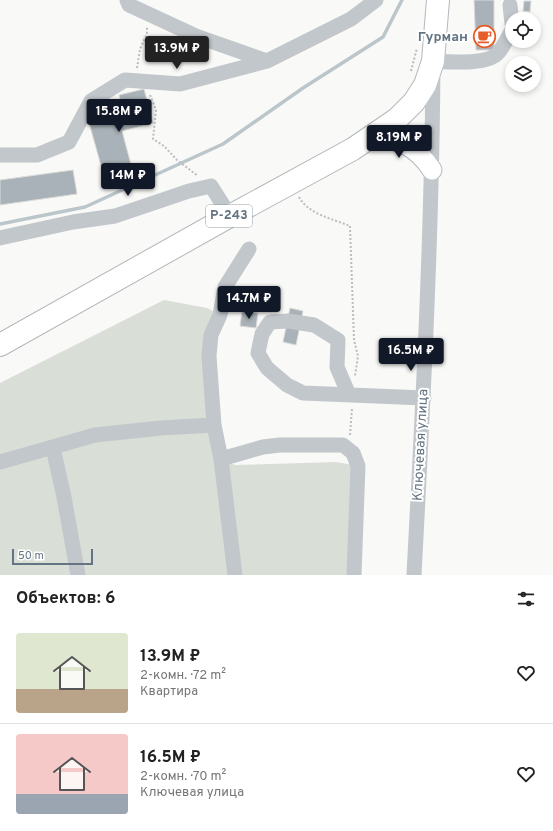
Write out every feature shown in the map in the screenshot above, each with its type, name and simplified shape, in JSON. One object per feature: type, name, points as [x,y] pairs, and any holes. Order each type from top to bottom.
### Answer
[{"type":"highway","name":"Р-243","points":[[0,345],[370,139],[397,119],[414,102],[425,85],[433,61],[438,0]]},
{"type":"main road","points":[[370,139],[394,139],[405,144],[426,161],[432,170]]},
{"type":"street","points":[[127,0],[129,4],[196,36],[267,61]]},
{"type":"street","points":[[0,155],[37,155],[68,142],[91,101],[125,80],[180,84],[267,61],[351,19],[376,0]]},
{"type":"street","points":[[510,5],[511,12]]},
{"type":"street","points":[[433,61],[463,63],[490,57],[497,54],[505,41]]},
{"type":"street","name":"Ключевая улица","points":[[414,575],[424,398],[432,170],[433,61]]},
{"type":"street","points":[[0,238],[73,222],[115,216],[189,191],[211,186],[230,216]]},
{"type":"street","points":[[235,575],[221,459],[214,425],[208,356],[211,335],[220,314],[225,287],[249,249]]},
{"type":"street","points":[[351,395],[337,367],[338,340],[314,325],[288,321],[270,322],[262,334],[258,352],[267,368],[287,385],[303,393],[351,395],[424,398]]},
{"type":"street","points":[[0,462],[94,435],[161,428],[214,425]]},
{"type":"street","points":[[221,459],[262,447],[280,445],[343,445],[348,448],[356,457],[358,466],[354,575]]},
{"type":"street","points":[[53,448],[78,575]]},
{"type":"path","points":[[148,13],[147,34],[140,49],[137,70],[145,82],[156,110],[153,140],[164,146],[177,160],[211,186]]},
{"type":"path","points":[[411,72],[418,44]]},
{"type":"path","points":[[298,194],[301,201],[312,211],[350,226],[354,340],[358,356],[351,395],[348,448]]},
{"type":"shaded area","points":[[164,300],[207,308],[220,315],[211,335],[221,459],[235,465],[336,462],[358,466],[354,575],[0,575],[0,383]]},
{"type":"building","points":[[474,0],[494,0],[494,50],[476,50]]},
{"type":"building","points":[[524,1],[531,1],[530,12],[523,11]]},
{"type":"building","points":[[144,89],[153,123],[122,131],[133,172],[105,180],[88,119],[123,110],[119,95]]},
{"type":"building","points":[[73,170],[77,194],[0,205],[0,180]]},
{"type":"building","points":[[290,308],[303,311],[296,345],[283,342]]},
{"type":"building","points":[[242,311],[258,313],[256,328],[240,326]]},
{"type":"waterway","points":[[0,224],[85,207],[223,144],[303,88],[383,37],[402,0]]},
{"type":"place","name":"Гурман","points":[[484,37]]}]
